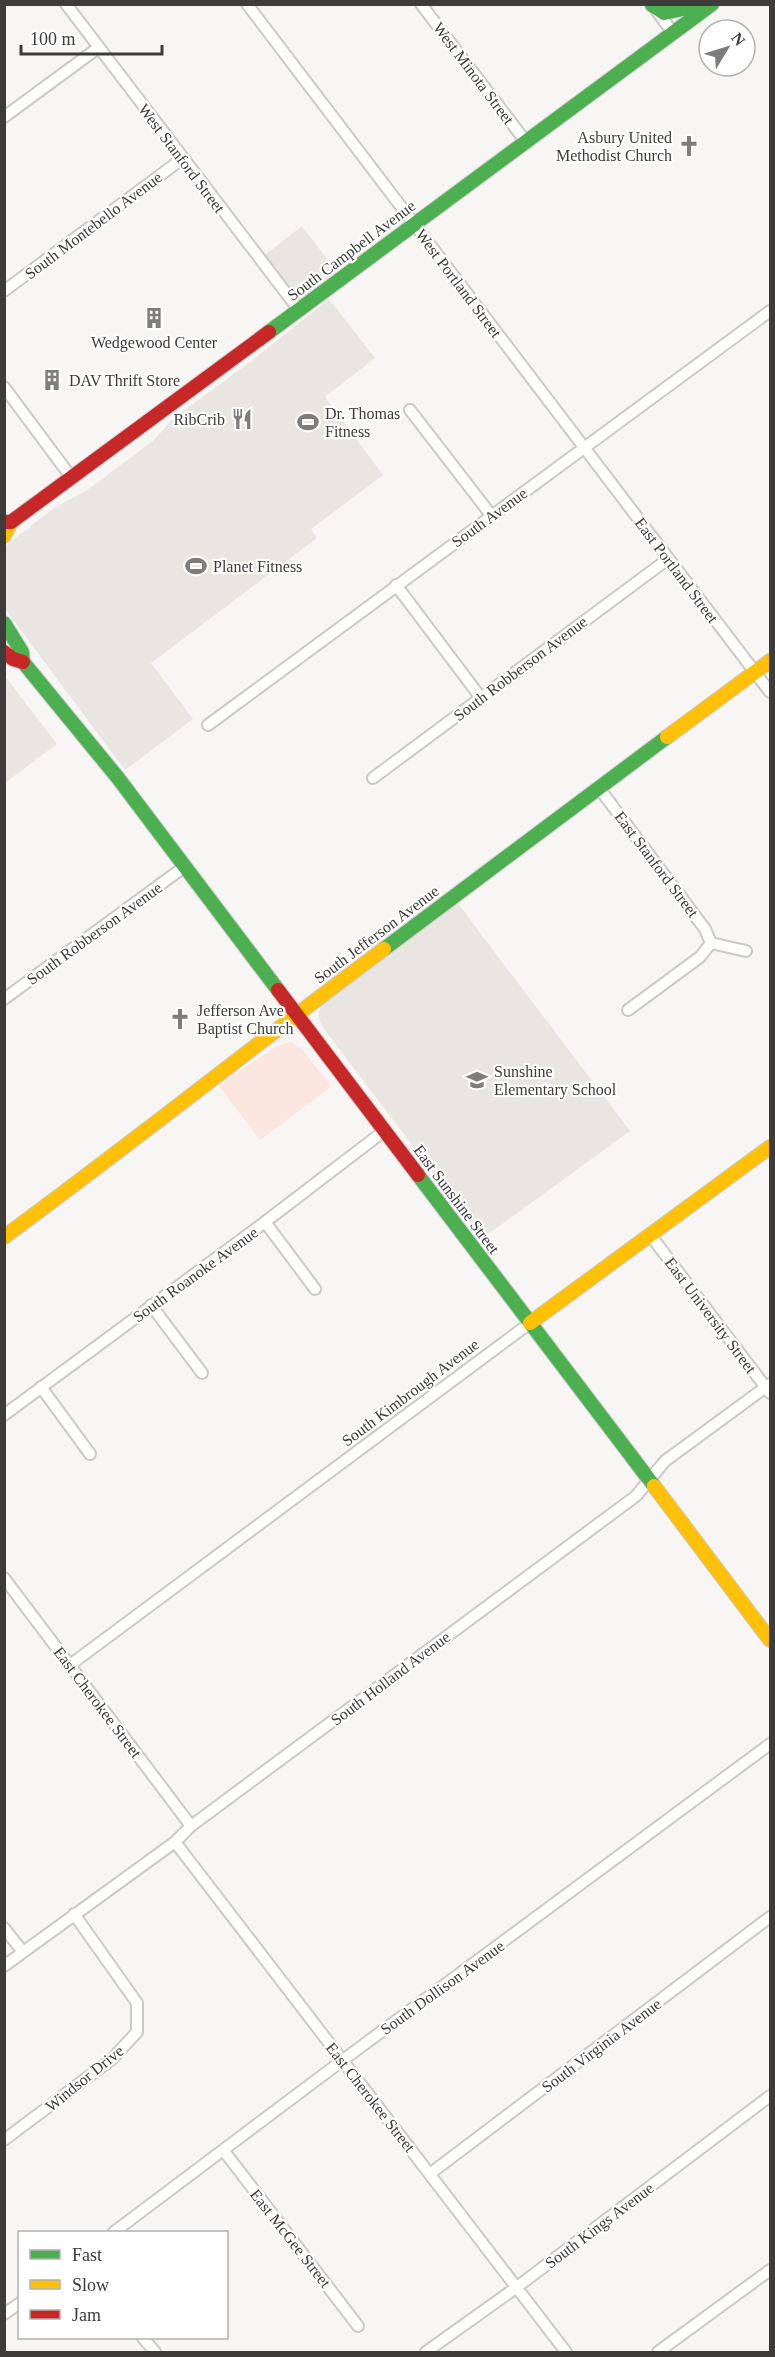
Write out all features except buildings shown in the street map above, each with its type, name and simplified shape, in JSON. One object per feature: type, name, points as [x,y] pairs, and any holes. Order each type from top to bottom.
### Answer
[{"type":"main road","points":[[652,5],[664,13],[705,4]]},
{"type":"main road","name":"South Campbell Avenue","points":[[4,536],[8,522],[712,4]]},
{"type":"main road","points":[[4,623],[22,652],[23,662],[13,659],[4,652]]},
{"type":"main road","name":"South Jefferson Avenue","points":[[4,1237],[130,1144],[296,1014],[771,661]]},
{"type":"main road","name":"East Sunshine Street","points":[[23,662],[118,778],[771,1640]]},
{"type":"main road","name":"South Kimbrough Avenue","points":[[530,1323],[769,1152]]},
{"type":"street","name":"West Stanford Street","points":[[66,4],[298,310]]},
{"type":"street","name":"West Portland Street","points":[[247,4],[584,448]]},
{"type":"street","name":"West Minota Street","points":[[421,4],[526,142]]},
{"type":"street","points":[[652,5],[673,33]]},
{"type":"street","points":[[4,117],[98,48]]},
{"type":"street","name":"South Montebello Avenue","points":[[4,291],[182,159]]},
{"type":"street","name":"South Avenue","points":[[208,725],[771,310]]},
{"type":"street","points":[[4,387],[71,477]]},
{"type":"street","points":[[410,410],[490,515]]},
{"type":"street","name":"East Portland Street","points":[[584,448],[771,692]]},
{"type":"street","name":"South Robberson Avenue","points":[[373,778],[668,559]]},
{"type":"street","points":[[396,585],[481,698]]},
{"type":"street","name":"East Stanford Street","points":[[599,788],[705,929],[711,943]]},
{"type":"street","name":"South Robberson Avenue","points":[[4,999],[184,867]]},
{"type":"street","points":[[628,1010],[700,957],[711,943],[746,951]]},
{"type":"street","name":"South Roanoke Avenue","points":[[4,1415],[266,1222],[384,1131]]},
{"type":"street","points":[[266,1222],[315,1289]]},
{"type":"street","name":"East University Street","points":[[651,1236],[769,1388]]},
{"type":"street","points":[[151,1305],[202,1373]]},
{"type":"street","name":"South Kimbrough Avenue","points":[[70,1665],[530,1323]]},
{"type":"street","points":[[41,1387],[90,1454]]},
{"type":"street","name":"South Holland Avenue","points":[[4,1965],[175,1842],[191,1826],[636,1496],[665,1461],[769,1388]]},
{"type":"street","name":"East Cherokee Street","points":[[4,1578],[191,1826]]},
{"type":"street","name":"South Dollison Avenue","points":[[115,2231],[771,1744]]},
{"type":"street","name":"East Cherokee Street","points":[[175,1842],[566,2352]]},
{"type":"street","name":"Windsor Drive","points":[[4,2140],[112,2059],[137,2032],[137,2003],[75,1914]]},
{"type":"street","name":"South Virginia Avenue","points":[[431,2173],[771,1917]]},
{"type":"street","points":[[4,1928],[23,1952]]},
{"type":"street","name":"South Kings Avenue","points":[[426,2352],[517,2287],[771,2097]]},
{"type":"street","name":"East McGee Street","points":[[224,2151],[358,2326]]},
{"type":"street","points":[[658,2352],[771,2270]]},
{"type":"street","points":[[5,2313],[18,2304]]},
{"type":"street","points":[[145,2339],[155,2352]]},
{"type":"shaded area","points":[[302,226],[337,272],[300,298],[296,296],[265,255]]},
{"type":"shaded area","points":[[329,299],[375,358],[325,397],[383,475],[311,529],[317,538],[151,663],[193,719],[125,770],[5,609],[5,546],[54,508],[87,490],[153,441],[174,418],[246,365]]},
{"type":"shaded area","points":[[5,676],[57,744],[5,783]]},
{"type":"shaded area","name":"Sunshine Elementary School","points":[[456,901],[630,1131],[483,1238],[324,1029],[318,1016],[322,1003]]},
{"type":"shaded area","points":[[291,1042],[303,1050],[331,1087],[260,1140],[218,1085],[277,1046]]},
{"type":"traffic: fast","points":[[652,5],[664,13],[705,4]]},
{"type":"traffic: fast","points":[[269,332],[712,4]]},
{"type":"traffic: fast","points":[[4,623],[22,652],[23,662],[118,778],[278,990]]},
{"type":"traffic: fast","points":[[384,949],[667,737]]},
{"type":"traffic: fast","points":[[418,1175],[654,1486]]},
{"type":"traffic: slow","points":[[4,536],[11,522]]},
{"type":"traffic: slow","points":[[667,737],[770,661]]},
{"type":"traffic: slow","points":[[4,1237],[384,949]]},
{"type":"traffic: slow","points":[[530,1323],[770,1147]]},
{"type":"traffic: slow","points":[[654,1486],[770,1640]]},
{"type":"traffic: jam","points":[[4,522],[11,522],[269,332]]},
{"type":"traffic: jam","points":[[4,652],[13,659],[23,662]]},
{"type":"traffic: jam","points":[[278,990],[418,1175]]},
{"type":"place","name":"Asbury United Methodist Church","points":[[689,146]]},
{"type":"place","name":"Wedgewood Center","points":[[154,318]]},
{"type":"place","name":"DAV Thrift Store","points":[[52,380]]},
{"type":"place","name":"RibCrib","points":[[242,419]]},
{"type":"place","name":"Dr. Thomas Fitness","points":[[308,422]]},
{"type":"place","name":"Planet Fitness","points":[[196,566]]},
{"type":"place","name":"Jefferson Ave Baptist Church","points":[[180,1019]]},
{"type":"place","name":"Sunshine Elementary School","points":[[477,1080]]}]
